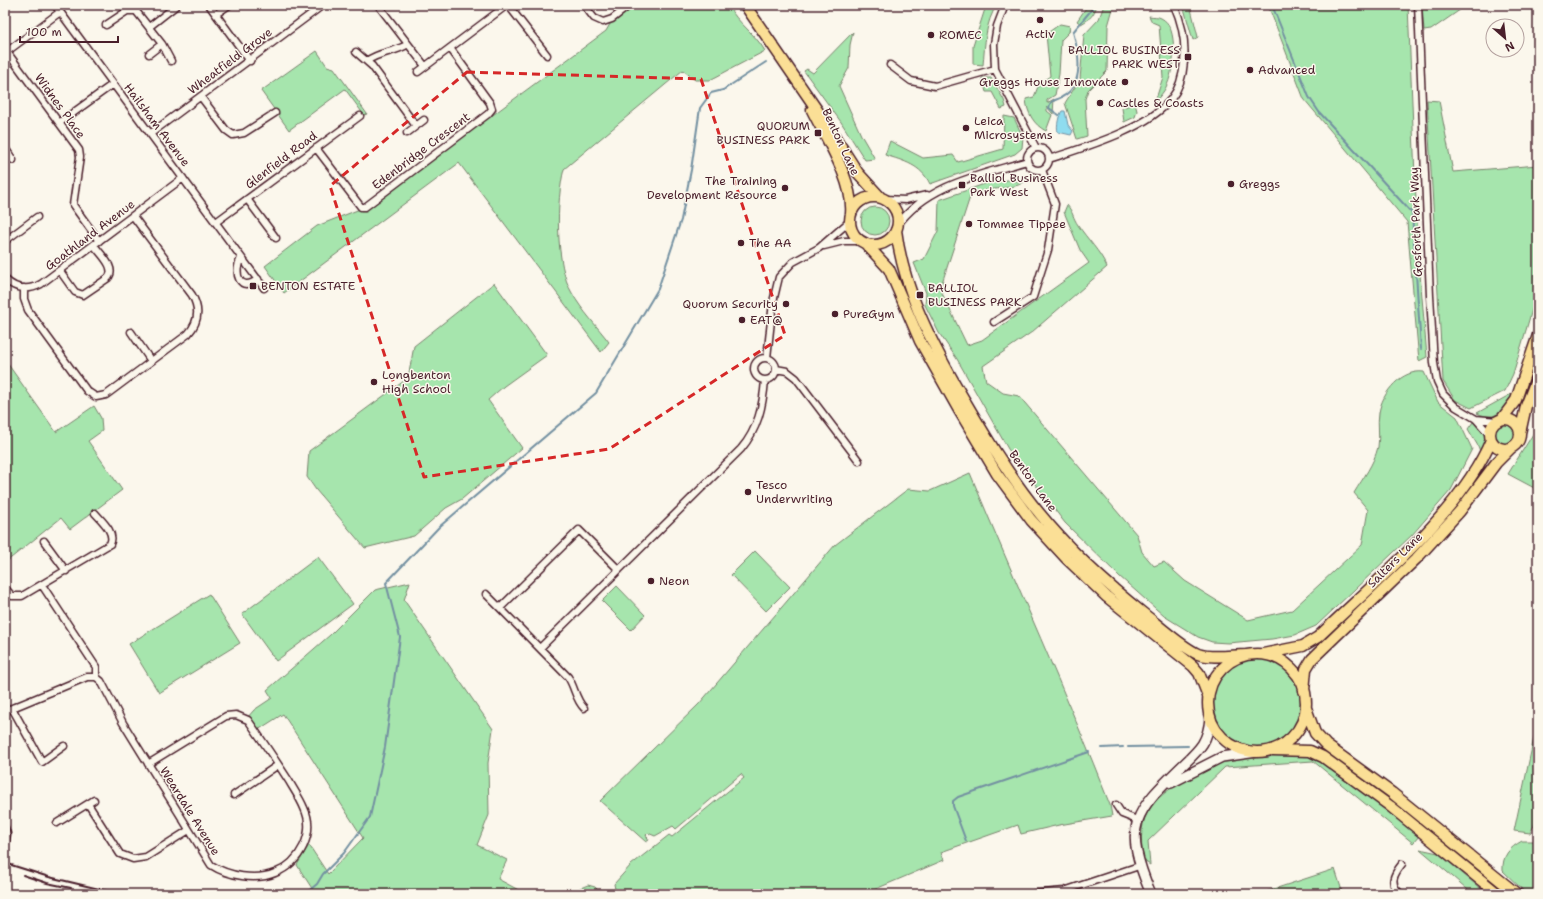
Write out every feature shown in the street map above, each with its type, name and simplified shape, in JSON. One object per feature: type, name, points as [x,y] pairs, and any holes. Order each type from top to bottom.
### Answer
[{"type":"main road","name":"Benton Lane","points":[[745,5],[797,82],[824,118],[858,173],[883,199]]},
{"type":"main road","name":"Benton Lane","points":[[797,82],[844,177],[851,199],[851,218]]},
{"type":"main road","points":[[871,197],[883,199],[896,212],[897,228],[891,237],[884,242],[876,244],[863,242],[854,234],[851,218],[857,205],[864,200],[871,197]]},
{"type":"main road","name":"Benton Lane","points":[[897,228],[898,248],[907,280],[927,331],[950,374],[990,442],[1039,513],[1075,553],[1101,578],[1162,628],[1193,651],[1205,655],[1246,655]]},
{"type":"main road","name":"Benton Lane","points":[[863,242],[889,268],[909,318],[942,381],[980,448],[1027,514],[1067,559],[1106,597],[1193,666],[1199,673],[1208,696]]},
{"type":"main road","points":[[1538,334],[1516,400],[1492,427],[1491,438],[1501,448],[1512,447],[1517,443],[1526,406],[1538,375]]},
{"type":"main road","points":[[1499,420],[1513,421],[1519,428],[1520,433]]},
{"type":"main road","name":"Salters Lane","points":[[1263,654],[1303,646],[1318,637],[1414,545],[1452,503],[1482,462],[1491,438]]},
{"type":"main road","name":"Salters Lane","points":[[1304,691],[1306,669],[1312,659],[1416,559],[1460,511],[1496,463],[1512,447]]},
{"type":"main road","points":[[1151,894],[1139,866],[1135,844],[1138,820],[1143,807],[1153,794],[1203,745],[1209,731],[1210,718],[1208,696],[1213,682],[1221,670],[1232,660],[1246,655],[1263,654],[1279,659],[1298,676],[1304,691],[1306,708],[1315,733],[1326,745],[1392,793],[1517,894]]},
{"type":"main road","points":[[1153,794],[1181,777],[1214,760],[1277,748],[1291,738],[1301,725],[1306,708]]},
{"type":"main road","points":[[1210,718],[1217,731],[1228,742],[1241,749],[1257,752]]},
{"type":"main road","points":[[1269,750],[1310,751],[1323,757],[1390,806],[1498,894]]},
{"type":"street","name":"Hailsham Avenue","points":[[55,5],[264,288]]},
{"type":"street","points":[[149,27],[177,5]]},
{"type":"street","points":[[209,5],[250,61]]},
{"type":"street","points":[[216,14],[229,5]]},
{"type":"street","name":"Wheatfield Grove","points":[[150,134],[250,61],[323,5]]},
{"type":"street","points":[[378,5],[425,66]]},
{"type":"street","points":[[418,72],[508,5],[547,55]]},
{"type":"street","points":[[584,5],[594,18],[603,22],[612,19],[630,5]]},
{"type":"street","points":[[1005,5],[997,26],[994,44],[995,69],[1036,148],[1045,151],[1049,159],[1049,163],[1042,170],[1034,170],[1027,161],[1028,154],[1036,148]]},
{"type":"street","points":[[1049,159],[1099,142],[1130,128],[1160,110],[1171,99],[1179,87],[1185,55],[1182,26],[1174,5]]},
{"type":"street","name":"Gosforth Park Way","points":[[1418,5],[1434,363],[1437,381],[1443,394],[1456,407],[1476,419],[1491,438]]},
{"type":"street","points":[[106,26],[130,10],[139,13],[162,44],[171,61]]},
{"type":"street","points":[[6,52],[60,12]]},
{"type":"street","points":[[149,54],[162,44]]},
{"type":"street","points":[[368,61],[376,55],[397,50],[408,44]]},
{"type":"street","name":"Edenbridge Crescent","points":[[316,148],[361,207],[367,205],[417,168],[488,114],[492,109],[490,103],[450,48]]},
{"type":"street","name":"Widnes Place","points":[[6,52],[59,123],[80,155],[73,205],[112,269],[112,274],[83,295],[75,292],[60,271]]},
{"type":"street","points":[[356,52],[368,61],[416,126]]},
{"type":"street","points":[[890,65],[911,81],[935,86],[995,69]]},
{"type":"street","points":[[59,123],[113,84]]},
{"type":"street","points":[[201,97],[226,130],[233,135],[244,133],[275,112]]},
{"type":"street","name":"Glenfield Road","points":[[216,222],[360,116]]},
{"type":"street","points":[[407,133],[424,120]]},
{"type":"street","points":[[5,148],[13,160]]},
{"type":"street","points":[[883,199],[905,200],[931,194],[960,181],[1027,161]]},
{"type":"street","points":[[994,322],[1033,297],[1047,255],[1055,204],[1042,170]]},
{"type":"street","name":"Goathland Avenue","points":[[24,288],[37,287],[183,178]]},
{"type":"street","points":[[897,228],[907,213],[931,194]]},
{"type":"street","points":[[247,199],[276,238]]},
{"type":"street","points":[[5,279],[12,285],[24,288],[24,299],[28,310],[91,395],[96,397],[104,396],[192,330],[196,322],[197,309],[192,295],[133,216]]},
{"type":"street","points":[[5,241],[37,217]]},
{"type":"street","points":[[819,248],[851,218]]},
{"type":"street","points":[[767,358],[773,302],[779,277],[793,262],[819,248],[844,240],[863,242]]},
{"type":"street","points":[[241,258],[237,269],[240,281],[249,285],[258,279]]},
{"type":"street","points":[[131,332],[152,361]]},
{"type":"street","points":[[767,358],[774,363],[776,369],[773,377],[765,380],[757,376],[754,367],[759,360],[767,358]]},
{"type":"street","points":[[776,369],[786,371],[796,378],[859,461]]},
{"type":"street","points":[[540,648],[746,443],[760,416],[765,380]]},
{"type":"street","name":"Gosforth Park Way","points":[[1476,419],[1499,420]]},
{"type":"street","points":[[5,588],[12,596],[18,597],[25,595],[111,543],[111,534],[95,513]]},
{"type":"street","points":[[500,608],[579,530],[619,570]]},
{"type":"street","points":[[44,540],[66,570]]},
{"type":"street","name":"Weardale Avenue","points":[[42,585],[96,667],[96,677],[101,681],[110,701],[148,764],[211,865],[219,870],[229,873],[262,877],[282,871],[300,852],[304,845],[308,828],[304,808],[248,720],[236,715],[226,716],[148,764]]},
{"type":"street","points":[[486,594],[571,681],[575,697],[584,708]]},
{"type":"street","points":[[5,711],[87,677],[96,677]]},
{"type":"street","points":[[12,708],[42,762],[64,746]]},
{"type":"street","points":[[234,795],[278,765]]},
{"type":"street","points":[[57,824],[91,802],[120,854],[133,859],[146,857],[189,830]]},
{"type":"street","points":[[1116,805],[1122,814],[1138,820]]},
{"type":"street","points":[[5,828],[7,834],[5,847]]},
{"type":"street","points":[[1397,893],[1393,883],[1393,875],[1402,864]]},
{"type":"street","points":[[1034,894],[1064,891],[1139,866]]},
{"type":"highlighted area","points":[[467,72],[701,79],[785,335],[609,449],[424,477],[330,186]]},
{"type":"green space","points":[[635,5],[728,5],[736,17],[765,51],[710,80],[695,80],[683,70],[564,169],[559,198],[559,232],[562,266],[566,281],[576,300],[609,342],[601,352],[459,163],[284,293],[265,266],[317,226],[360,209],[366,209],[606,31],[610,24]]},
{"type":"green space","points":[[988,5],[997,5],[988,26],[983,65],[973,64],[973,46],[985,9]]},
{"type":"green space","points":[[1088,5],[1097,5],[1091,16],[1081,24],[1077,21]]},
{"type":"green space","points":[[1104,5],[1114,5],[1108,26],[1107,71],[1088,90],[1085,99],[1087,136],[1077,139],[1065,103],[1080,79],[1084,35],[1099,19]]},
{"type":"green space","points":[[1183,5],[1190,5],[1198,37],[1193,40]]},
{"type":"green space","points":[[1268,5],[1408,5],[1418,250],[1427,357],[1419,361],[1407,222],[1304,99]]},
{"type":"green space","points":[[1422,5],[1467,5],[1431,30],[1424,31]]},
{"type":"green space","points":[[1149,16],[1160,17],[1167,23],[1171,30],[1174,50],[1169,80],[1164,91],[1155,102],[1163,77],[1159,25],[1152,22]]},
{"type":"green space","points":[[1060,24],[1070,26],[1069,32],[1061,40],[1059,74],[1055,95],[1047,100],[1047,103],[1054,99],[1053,114],[1047,107],[1047,111],[1052,115],[1046,131],[1032,118],[1026,99],[1034,97],[1039,84],[1050,76],[1046,34]]},
{"type":"green space","points":[[853,32],[850,45],[849,68],[839,86],[861,135],[875,159],[865,160],[841,122],[804,71],[807,69],[813,73]]},
{"type":"green space","points":[[317,51],[327,66],[334,68],[367,114],[364,115],[345,89],[289,130],[261,91]]},
{"type":"green space","points":[[982,78],[991,78],[1004,100],[1006,107],[1001,109],[992,92],[986,92]]},
{"type":"green space","points":[[1427,100],[1439,101],[1453,172],[1538,165],[1538,255],[1534,303],[1513,374],[1505,391],[1471,408],[1455,400],[1443,381]]},
{"type":"green space","points":[[1135,103],[1137,111],[1135,117],[1124,122],[1122,108]]},
{"type":"green space","points":[[1004,116],[1014,118],[1023,137],[1022,148],[1015,154],[930,184],[922,172],[917,168],[885,155],[890,141],[923,158],[953,155],[958,162],[1003,149]]},
{"type":"green space","points":[[1008,180],[1024,182],[1012,187],[983,191],[970,197],[940,289],[967,345],[982,340],[1089,263],[1080,250],[1064,212],[1067,205],[1078,225],[1101,256],[1107,267],[1032,332],[983,366],[986,381],[1003,393],[1019,396],[1137,535],[1142,552],[1154,566],[1164,562],[1185,581],[1248,620],[1292,610],[1362,545],[1368,510],[1354,493],[1374,459],[1379,443],[1378,417],[1381,405],[1384,397],[1394,384],[1408,374],[1424,372],[1438,402],[1457,417],[1472,449],[1451,490],[1412,535],[1316,626],[1295,635],[1272,639],[1228,643],[1212,642],[1198,637],[1164,616],[1119,576],[1065,523],[1008,449],[957,359],[939,333],[925,305],[926,293],[914,263],[924,259],[938,231],[939,200],[990,182]]},
{"type":"green space","points":[[875,207],[885,211],[889,221],[885,231],[875,235],[865,231],[861,221],[865,211]]},
{"type":"green space","points":[[494,283],[547,355],[504,386],[488,400],[522,448],[462,499],[446,508],[414,536],[365,548],[316,490],[307,477],[309,451],[408,378],[414,346]]},
{"type":"green space","points":[[5,360],[56,432],[94,406],[101,418],[102,431],[88,441],[122,490],[70,529],[61,518],[6,562]]},
{"type":"green space","points":[[1513,393],[1504,409],[1495,415],[1484,416],[1477,413]]},
{"type":"green space","points":[[1473,422],[1481,428],[1485,435],[1485,443],[1480,451],[1468,429]]},
{"type":"green space","points":[[1501,424],[1509,424],[1515,430],[1515,438],[1509,444],[1501,444],[1495,438],[1495,430]]},
{"type":"green space","points":[[1538,426],[1538,490],[1508,474]]},
{"type":"green space","points":[[970,473],[1076,721],[1110,805],[1112,816],[1059,825],[1021,834],[1018,825],[941,852],[944,860],[864,894],[616,894],[614,884],[631,865],[669,835],[672,837],[744,778],[741,774],[676,829],[673,826],[655,836],[648,833],[646,835],[649,840],[646,842],[600,801],[699,704],[835,545],[908,489],[930,491]]},
{"type":"green space","points":[[755,551],[790,587],[766,611],[731,575]]},
{"type":"green space","points":[[318,557],[353,604],[276,661],[242,614]]},
{"type":"green space","points":[[410,582],[404,600],[493,729],[488,763],[489,815],[477,845],[507,860],[498,879],[526,894],[309,894],[313,890],[297,865],[309,845],[328,874],[363,838],[283,714],[258,730],[247,718],[254,710],[272,698],[267,690],[330,635],[375,590]]},
{"type":"green space","points":[[617,586],[645,615],[631,630],[602,601]]},
{"type":"green space","points":[[209,594],[240,643],[159,693],[129,644]]},
{"type":"green space","points":[[1248,659],[1266,659],[1282,666],[1294,678],[1301,694],[1301,712],[1294,728],[1282,740],[1266,747],[1248,747],[1232,740],[1220,728],[1213,712],[1213,694],[1220,678],[1232,666]]},
{"type":"green space","points":[[1538,719],[1538,818],[1530,833],[1514,831]]},
{"type":"green space","points":[[1297,753],[1317,757],[1420,835],[1413,843],[1313,761],[1225,767],[1148,841],[1150,865],[1144,861],[1142,830],[1145,818],[1150,808],[1168,791],[1194,775],[1228,759]]},
{"type":"green space","points":[[1522,841],[1538,841],[1538,894],[1527,894],[1503,871],[1507,853]]},
{"type":"green space","points":[[1420,849],[1438,853],[1487,894],[1473,894]]},
{"type":"green space","points":[[1335,869],[1343,894],[1259,894]]},
{"type":"green space","points":[[588,885],[595,887],[602,894],[565,894]]},
{"type":"water","points":[[1062,111],[1065,111],[1068,125],[1073,131],[1071,135],[1058,132],[1058,121]]},
{"type":"waterway","points":[[1059,115],[1049,108],[1052,102],[1069,92],[1074,85],[1077,76],[1078,58],[1073,32],[1092,9],[1093,5]]},
{"type":"waterway","points":[[1272,5],[1309,97],[1319,112],[1412,213],[1421,349]]},
{"type":"waterway","points":[[305,894],[317,884],[323,874],[344,853],[370,817],[385,747],[400,637],[386,583],[439,527],[596,393],[658,289],[681,220],[691,170],[700,108],[711,93],[723,90],[766,62]]},
{"type":"waterway","points":[[1128,747],[1188,746]]},
{"type":"waterway","points":[[1102,748],[1123,747]]},
{"type":"waterway","points":[[966,841],[953,806],[953,801],[958,797],[1089,752]]},
{"type":"railway","points":[[5,863],[49,877],[120,894]]},
{"type":"railway","points":[[23,875],[47,883],[71,888]]},
{"type":"place","name":"Activ","points":[[1040,20]]},
{"type":"place","name":"ROMEC","points":[[931,35]]},
{"type":"place","name":"BALLIOL BUSINESS PARK WEST","points":[[1188,57]]},
{"type":"place","name":"Advanced","points":[[1250,70]]},
{"type":"place","name":"Greggs House Innovate","points":[[1125,82]]},
{"type":"place","name":"Castles & Coasts","points":[[1100,103]]},
{"type":"place","name":"Leica Microsystems","points":[[966,128]]},
{"type":"place","name":"QUORUM BUSINESS PARK","points":[[818,133]]},
{"type":"place","name":"Greggs","points":[[1231,184]]},
{"type":"place","name":"Balliol Business Park West","points":[[962,185]]},
{"type":"place","name":"The Training Development Resource","points":[[785,188]]},
{"type":"place","name":"Tommee Tippee","points":[[969,224]]},
{"type":"place","name":"The AA","points":[[741,243]]},
{"type":"place","name":"BENTON ESTATE","points":[[253,286]]},
{"type":"place","name":"BALLIOL BUSINESS PARK","points":[[920,295]]},
{"type":"place","name":"Quorum Security","points":[[786,304]]},
{"type":"place","name":"PureGym","points":[[835,314]]},
{"type":"place","name":"EAT@","points":[[742,320]]},
{"type":"place","name":"Longbenton High School","points":[[374,382]]},
{"type":"place","name":"Tesco Underwriting","points":[[748,492]]},
{"type":"place","name":"Neon","points":[[651,581]]}]
